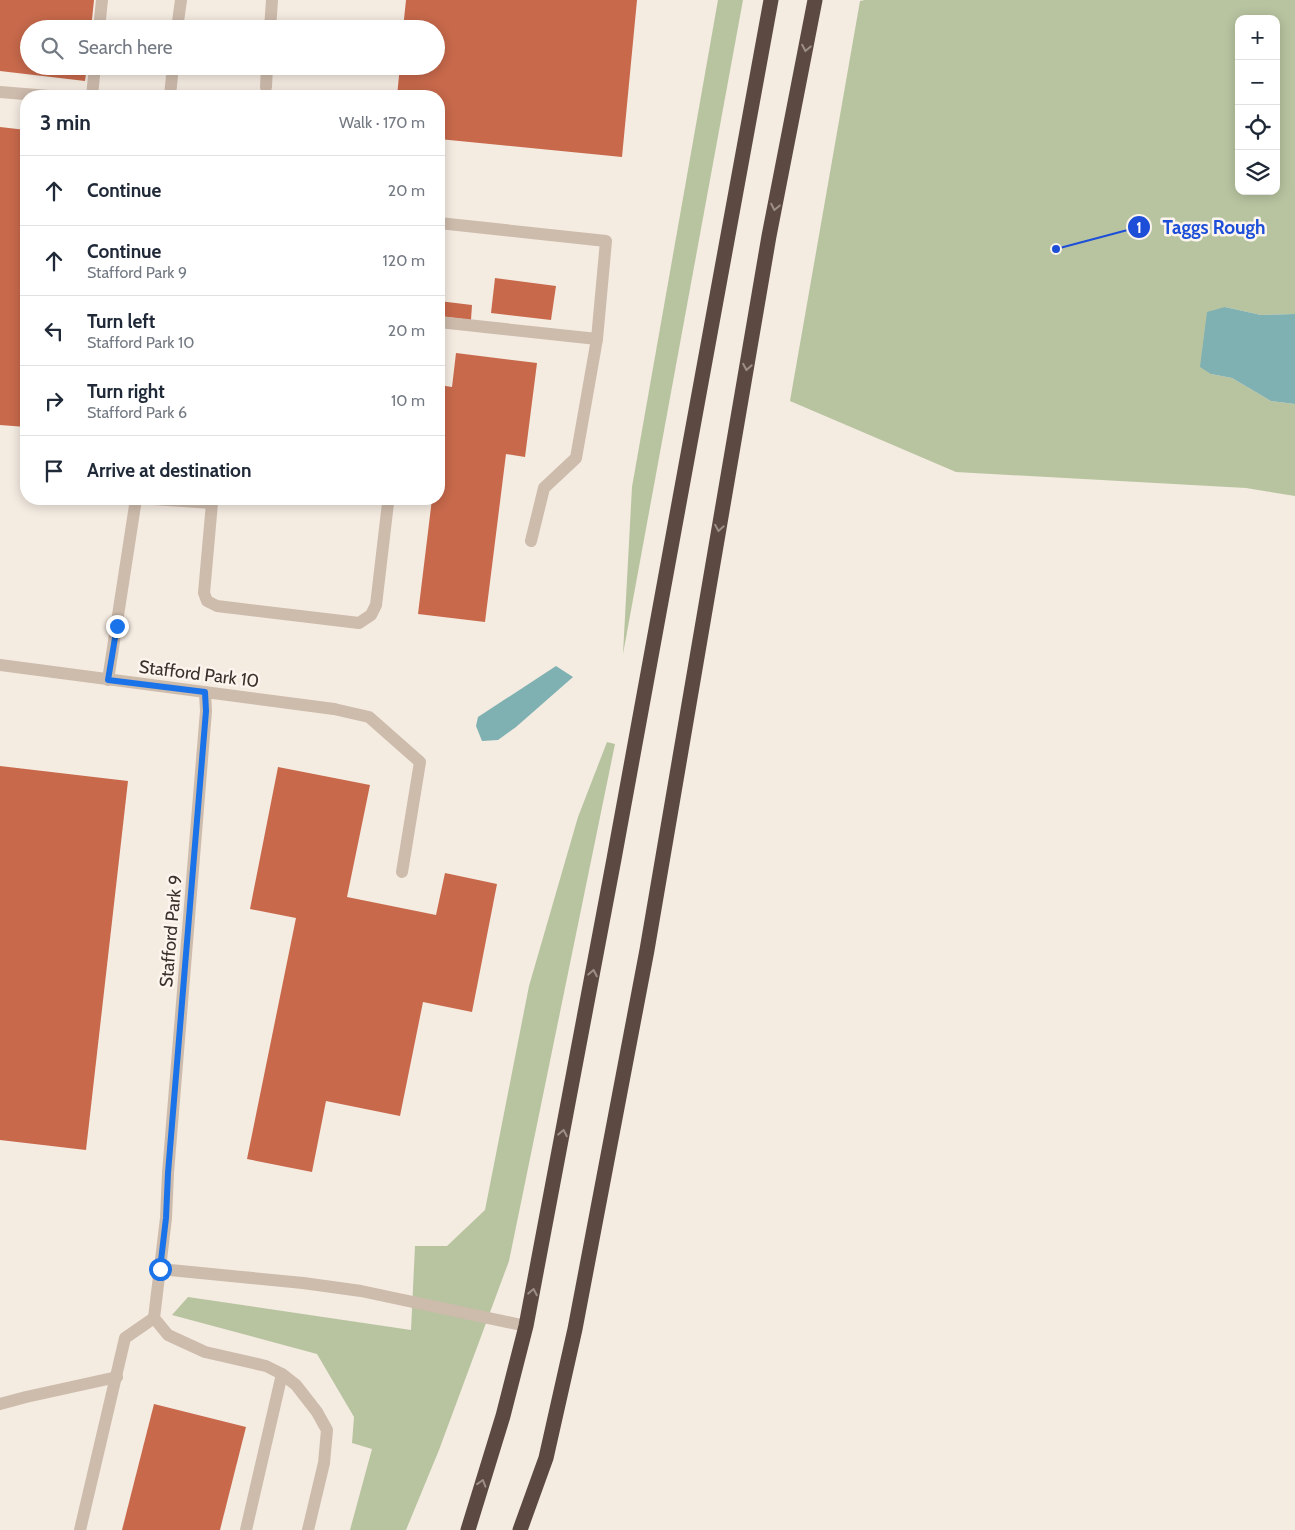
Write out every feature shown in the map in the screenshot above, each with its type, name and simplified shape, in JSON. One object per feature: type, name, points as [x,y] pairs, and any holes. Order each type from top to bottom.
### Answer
[{"type":"highway","points":[[468,1530],[503,1416],[526,1326],[614,860],[771,0]]},
{"type":"highway","points":[[520,1530],[546,1458],[575,1329],[649,940],[769,236],[816,0]]},
{"type":"street","points":[[100,20],[102,0]]},
{"type":"street","points":[[179,20],[181,0]]},
{"type":"street","points":[[271,20],[272,0]]},
{"type":"street","points":[[93,90],[94,75]]},
{"type":"street","points":[[171,90],[172,75]]},
{"type":"street","points":[[266,87],[267,75]]},
{"type":"street","points":[[0,92],[20,94]]},
{"type":"street","points":[[445,224],[606,241],[597,339],[576,458],[544,488],[530,541]]},
{"type":"street","points":[[445,323],[597,339]]},
{"type":"street","points":[[108,680],[135,505]]},
{"type":"street","points":[[212,505],[204,593],[207,601],[217,606],[359,623],[371,616],[376,605],[388,505]]},
{"type":"street","name":"Stafford Park 10","points":[[0,665],[334,709],[370,717],[420,762],[402,872]]},
{"type":"street","name":"Stafford Park 9","points":[[154,1318],[166,1218],[168,1173],[206,711],[205,692]]},
{"type":"street","points":[[160,1269],[303,1283],[361,1291],[526,1326]]},
{"type":"street","points":[[80,1530],[125,1338],[154,1318],[168,1335],[205,1352],[266,1366],[282,1374],[296,1385],[318,1412],[327,1430],[324,1463],[308,1530]]},
{"type":"street","points":[[246,1530],[282,1374]]},
{"type":"street","points":[[0,1404],[117,1377]]},
{"type":"green space","points":[[718,0],[743,0],[623,654],[632,487]]},
{"type":"green space","points":[[1295,0],[1295,314],[1261,315],[1225,307],[1211,374],[1232,378],[1271,401],[1295,404],[1295,496],[1246,488],[956,472],[790,401],[860,1]]},
{"type":"green space","points":[[607,742],[615,744],[509,1261],[439,1450],[406,1530],[350,1530],[372,1449],[352,1443],[354,1417],[317,1354],[172,1315],[188,1297],[411,1330],[415,1246],[447,1246],[485,1210],[529,986],[578,817]]},
{"type":"water","points":[[1225,307],[1261,315],[1295,314],[1295,404],[1271,401],[1232,378],[1211,374],[1200,367],[1207,312]]},
{"type":"water","points":[[556,666],[573,677],[516,727],[498,740],[482,741],[476,726],[478,717]]},
{"type":"building","points":[[0,0],[94,0],[92,20],[20,20],[20,73],[0,71]]},
{"type":"building","points":[[406,0],[637,0],[622,157],[445,140],[445,90],[398,90],[399,75],[445,75],[445,20],[404,20]]},
{"type":"building","points":[[34,75],[86,75],[85,81]]},
{"type":"building","points":[[0,127],[20,129],[20,427],[0,425]]},
{"type":"building","points":[[495,278],[556,286],[551,320],[491,313]]},
{"type":"building","points":[[445,302],[472,305],[471,320],[445,317]]},
{"type":"building","points":[[456,353],[537,363],[525,457],[506,454],[485,622],[418,614],[431,505],[445,505],[445,386],[452,387]]},
{"type":"building","points":[[0,766],[128,781],[86,1150],[0,1140]]},
{"type":"building","points":[[278,767],[370,785],[347,897],[436,915],[445,873],[497,884],[472,1012],[423,1002],[400,1116],[326,1101],[312,1172],[247,1159],[296,918],[250,909]]},
{"type":"building","points":[[154,1404],[246,1427],[220,1530],[122,1530]]},
{"type":"place","name":"Taggs Rough","points":[[1056,249]]},
{"type":"route","points":[[117,626],[108,680],[205,692],[206,711],[168,1173],[166,1218],[160,1269]]}]
